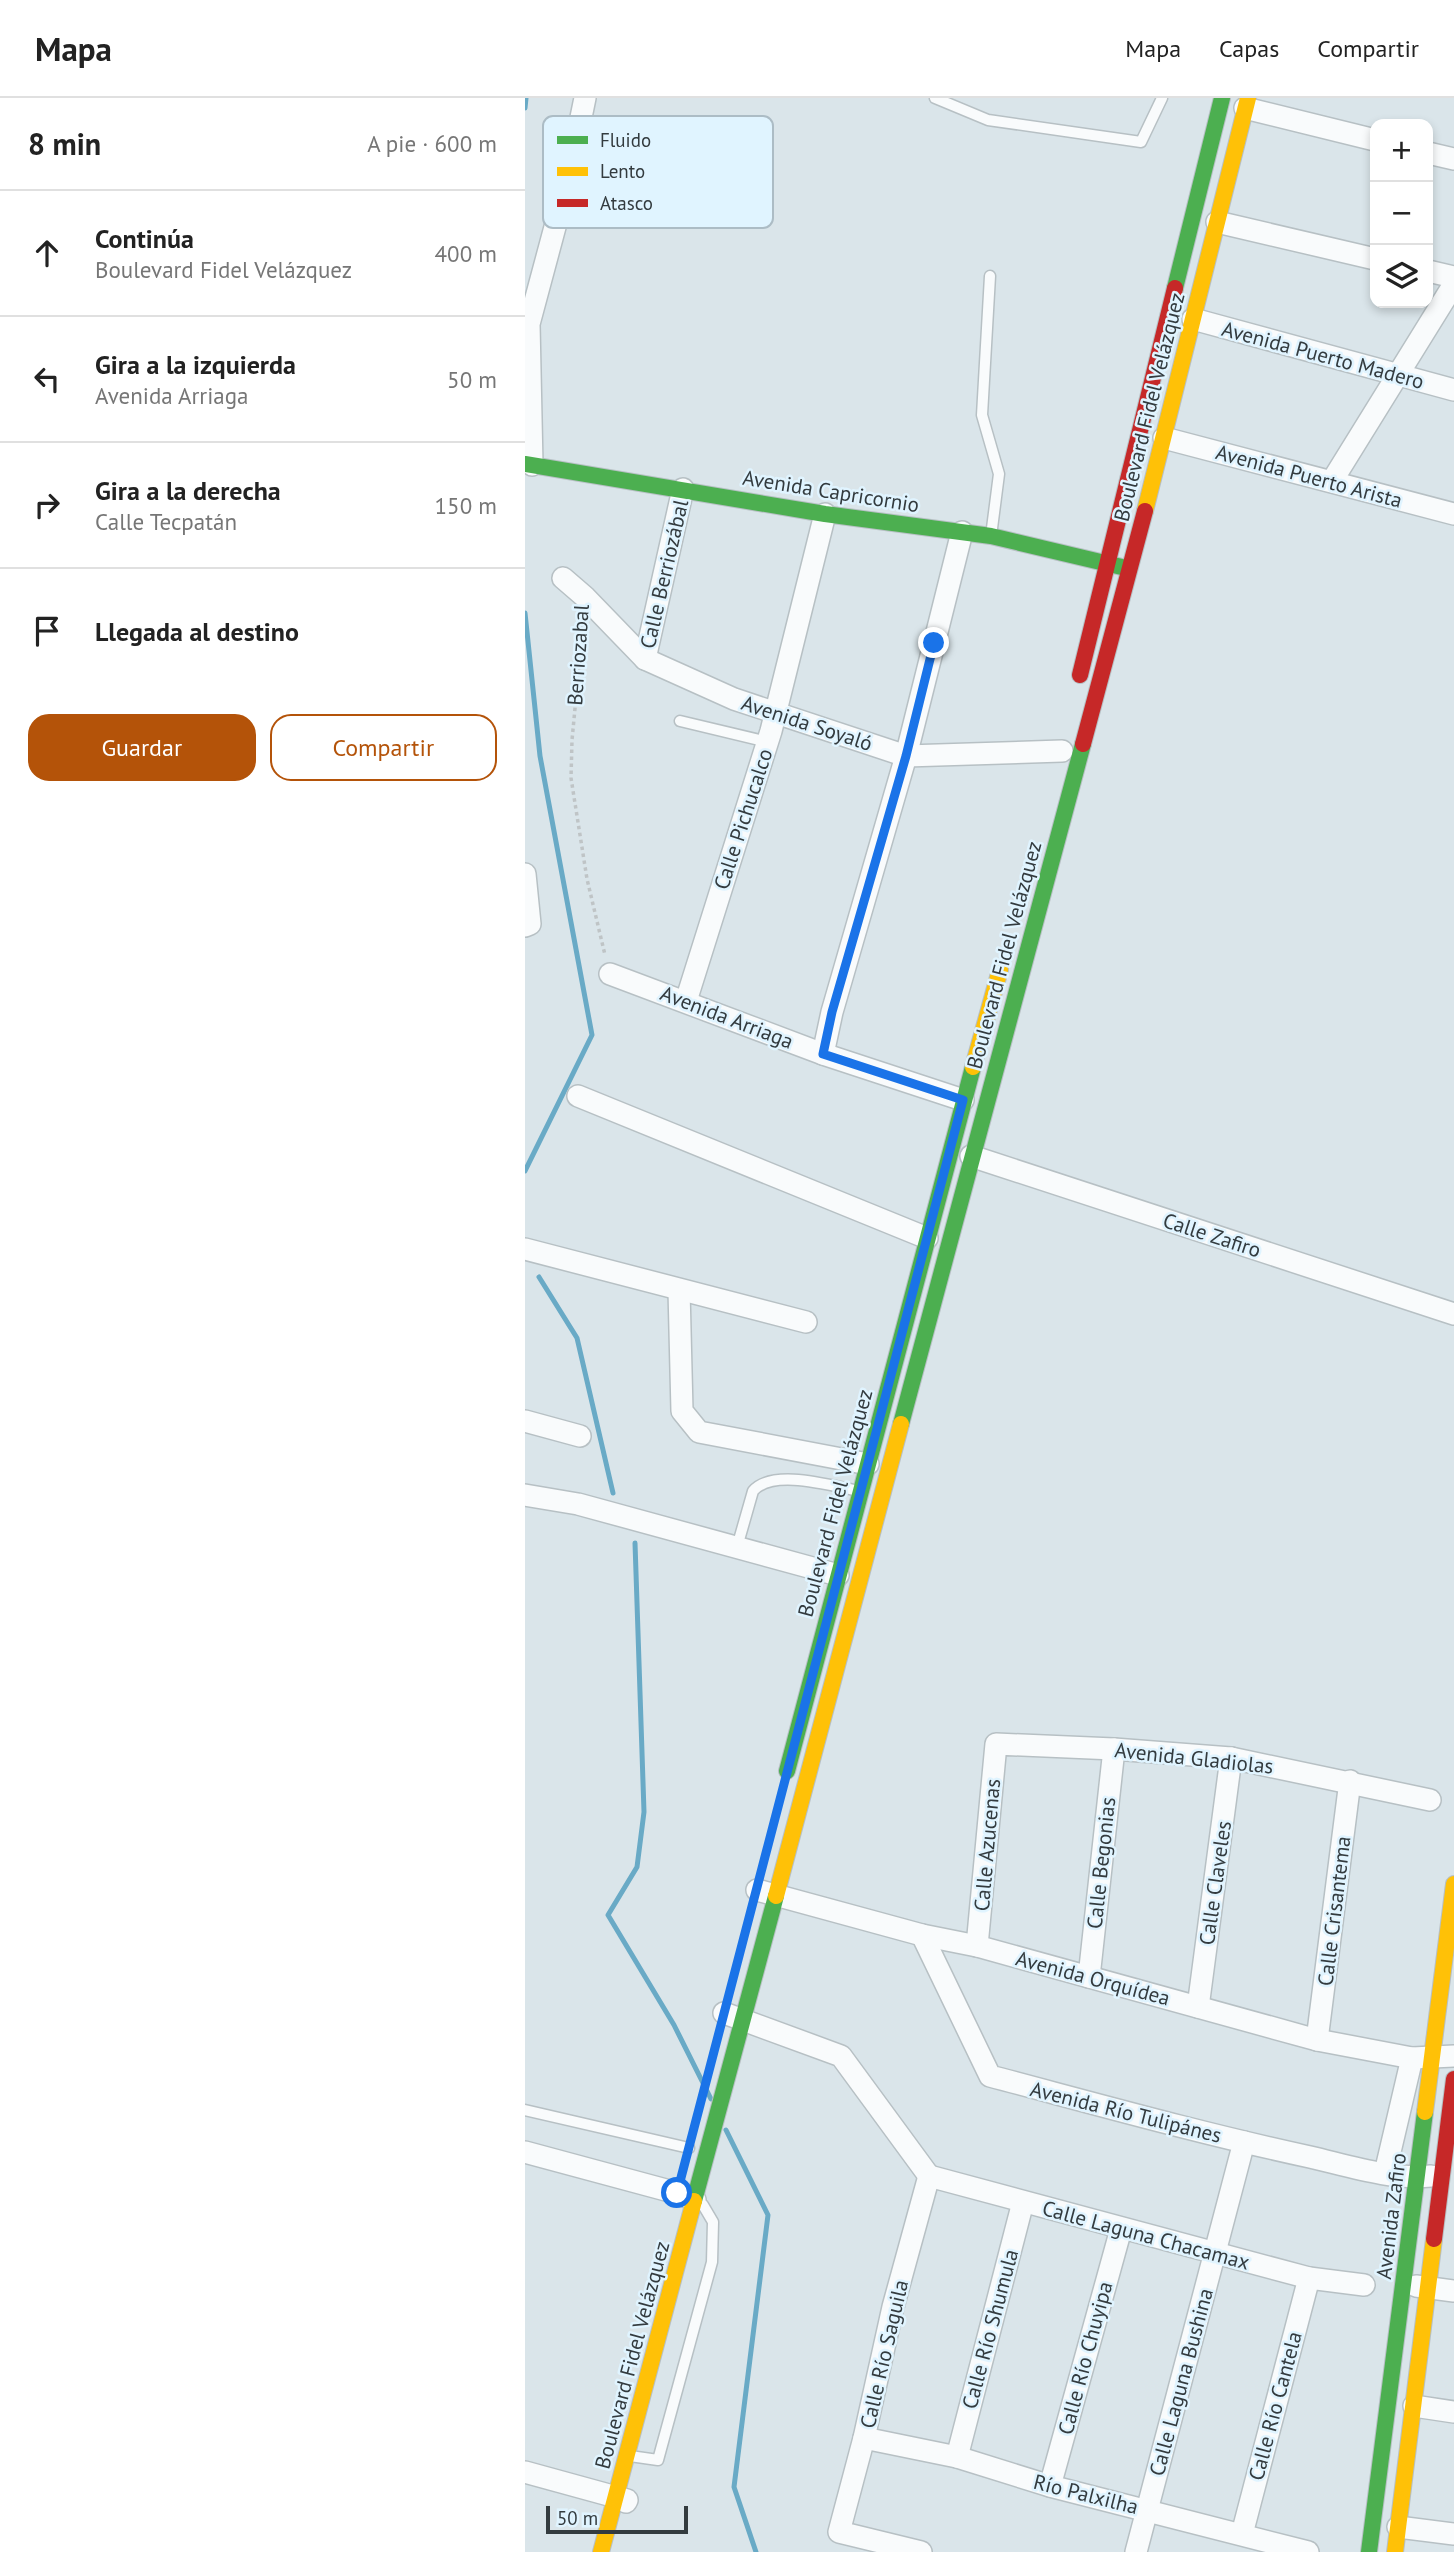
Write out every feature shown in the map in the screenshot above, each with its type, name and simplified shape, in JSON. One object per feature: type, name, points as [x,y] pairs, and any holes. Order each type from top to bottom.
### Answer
[{"type":"main road","name":"Boulevard Fidel Velázquez","points":[[1078,684],[1222,98]]},
{"type":"main road","name":"Boulevard Fidel Velázquez","points":[[601,2552],[602,2493],[628,2455],[682,2196],[717,2119],[736,2047],[729,2014],[762,1891],[899,1430],[1164,438],[1247,103]]},
{"type":"main road","name":"Avenida Capricornio","points":[[528,464],[825,514],[991,536],[1129,569]]},
{"type":"main road","name":"Boulevard Fidel Velázquez","points":[[784,1785],[963,1100],[1005,953]]},
{"type":"main road","points":[[878,1425],[899,1430]]},
{"type":"main road","name":"Avenida Zafiro","points":[[1369,2552],[1417,2178],[1422,2057],[1451,1928],[1454,1884]]},
{"type":"main road","points":[[1395,2552],[1428,2288],[1447,2176],[1454,2080]]},
{"type":"street","points":[[581,116],[585,98]]},
{"type":"street","points":[[1247,103],[1370,139]]},
{"type":"street","points":[[1433,154],[1454,159]]},
{"type":"street","points":[[1217,222],[1370,258]]},
{"type":"street","points":[[528,464],[529,324],[555,228]]},
{"type":"street","points":[[1433,272],[1454,277]]},
{"type":"street","points":[[1332,481],[1454,284]]},
{"type":"street","name":"Avenida Puerto Madero","points":[[1193,319],[1454,390]]},
{"type":"street","name":"Avenida Puerto Arista","points":[[1164,438],[1454,514]]},
{"type":"street","name":"Calle Berriozábal","points":[[645,659],[683,489]]},
{"type":"street","name":"Calle Pichucalco","points":[[686,1000],[768,742],[825,514]]},
{"type":"street","points":[[823,1054],[832,1012],[906,756],[962,532]]},
{"type":"street","name":"Berriozabal","points":[[563,578],[585,597]]},
{"type":"street","name":"Avenida Soyaló","points":[[585,597],[645,659],[734,699],[906,756],[1062,751]]},
{"type":"street","points":[[525,874],[528,925]]},
{"type":"street","name":"Avenida Arriaga","points":[[610,974],[686,1000],[823,1054],[963,1100]]},
{"type":"street","points":[[577,1096],[927,1238]]},
{"type":"street","name":"Calle Zafiro","points":[[971,1156],[1454,1314]]},
{"type":"street","points":[[525,1249],[806,1322]]},
{"type":"street","points":[[679,1290],[682,1411],[699,1432],[868,1464]]},
{"type":"street","points":[[525,1420],[580,1437]]},
{"type":"street","points":[[525,1494],[578,1504],[838,1574]]},
{"type":"street","name":"Avenida Gladiolas","points":[[996,1744],[1114,1748],[1231,1758],[1430,1800]]},
{"type":"street","name":"Calle Azucenas","points":[[977,1946],[996,1744]]},
{"type":"street","name":"Calle Begonias","points":[[1089,1977],[1114,1748]]},
{"type":"street","name":"Calle Claveles","points":[[1198,2007],[1231,1758]]},
{"type":"street","name":"Calle Crisantema","points":[[1317,2040],[1350,1781]]},
{"type":"street","name":"Avenida Orquídea","points":[[762,1891],[922,1935],[977,1946],[1317,2040],[1422,2057],[1454,2056]]},
{"type":"street","name":"Avenida Río Tulipánes","points":[[922,1935],[990,2077],[1244,2142],[1385,2174],[1417,2178],[1447,2176]]},
{"type":"street","points":[[729,2014],[841,2056],[929,2176]]},
{"type":"street","points":[[1385,2174],[1422,2057]]},
{"type":"street","name":"Calle Laguna Bushina","points":[[1136,2552],[1244,2142]]},
{"type":"street","points":[[525,2152],[682,2196]]},
{"type":"street","name":"Calle Laguna Chacamax","points":[[929,2176],[1309,2278],[1364,2285]]},
{"type":"street","name":"Calle Río Saguila","points":[[921,2552],[839,2532],[864,2438],[893,2307],[929,2176]]},
{"type":"street","name":"Calle Río Shumula","points":[[957,2457],[1023,2202]]},
{"type":"street","name":"Calle Río Chuyipa","points":[[1050,2486],[1121,2229]]},
{"type":"street","name":"Calle Río Cantela","points":[[1242,2534],[1309,2278]]},
{"type":"street","points":[[1404,2284],[1454,2291]]},
{"type":"street","points":[[1413,2406],[1454,2412]]},
{"type":"street","name":"Río Palxilha","points":[[864,2438],[957,2457],[1050,2486],[1308,2552]]},
{"type":"street","points":[[525,2472],[627,2500],[614,2552]]},
{"type":"street","points":[[1398,2527],[1454,2534]]},
{"type":"lane","points":[[935,98],[988,120],[1141,142],[1162,98]]},
{"type":"lane","points":[[990,276],[982,415],[999,474],[991,536]]},
{"type":"lane","points":[[680,721],[768,742]]},
{"type":"lane","points":[[737,1547],[753,1491],[758,1485],[769,1480],[788,1479],[861,1491]]},
{"type":"lane","points":[[525,2110],[689,2148]]},
{"type":"lane","points":[[628,2455],[658,2459],[712,2262],[713,2222],[703,2205],[682,2196]]},
{"type":"path","name":"Berriozabal","points":[[585,597],[571,778],[587,879],[610,974]]},
{"type":"waterway","points":[[525,108],[526,98]]},
{"type":"waterway","points":[[525,613],[540,756],[592,1035],[525,1171]]},
{"type":"waterway","points":[[539,1277],[577,1338],[613,1493]]},
{"type":"waterway","points":[[635,1543],[644,1812],[637,1867],[608,1915],[674,2025],[711,2099]]},
{"type":"waterway","points":[[726,2130],[768,2215],[734,2487],[756,2552]]},
{"type":"traffic: fast","points":[[1175,288],[1222,98]]},
{"type":"traffic: fast","points":[[525,464],[825,514],[991,536],[1126,568]]},
{"type":"traffic: fast","points":[[901,1424],[1083,744]]},
{"type":"traffic: fast","points":[[787,1771],[973,1067]]},
{"type":"traffic: fast","points":[[694,2201],[776,1896]]},
{"type":"traffic: fast","points":[[1369,2552],[1425,2112]]},
{"type":"traffic: slow","points":[[1145,511],[1248,98]]},
{"type":"traffic: slow","points":[[973,1067],[1000,970]]},
{"type":"traffic: slow","points":[[776,1896],[901,1424]]},
{"type":"traffic: slow","points":[[1425,2112],[1454,1884]]},
{"type":"traffic: slow","points":[[601,2552],[694,2201]]},
{"type":"traffic: slow","points":[[1395,2552],[1434,2239]]},
{"type":"traffic: jam","points":[[1080,675],[1175,288]]},
{"type":"traffic: jam","points":[[1083,744],[1145,511]]},
{"type":"traffic: jam","points":[[1434,2239],[1454,2079]]},
{"type":"route","points":[[677,2193],[963,1100],[823,1054],[832,1012],[911,738],[934,643]]}]
